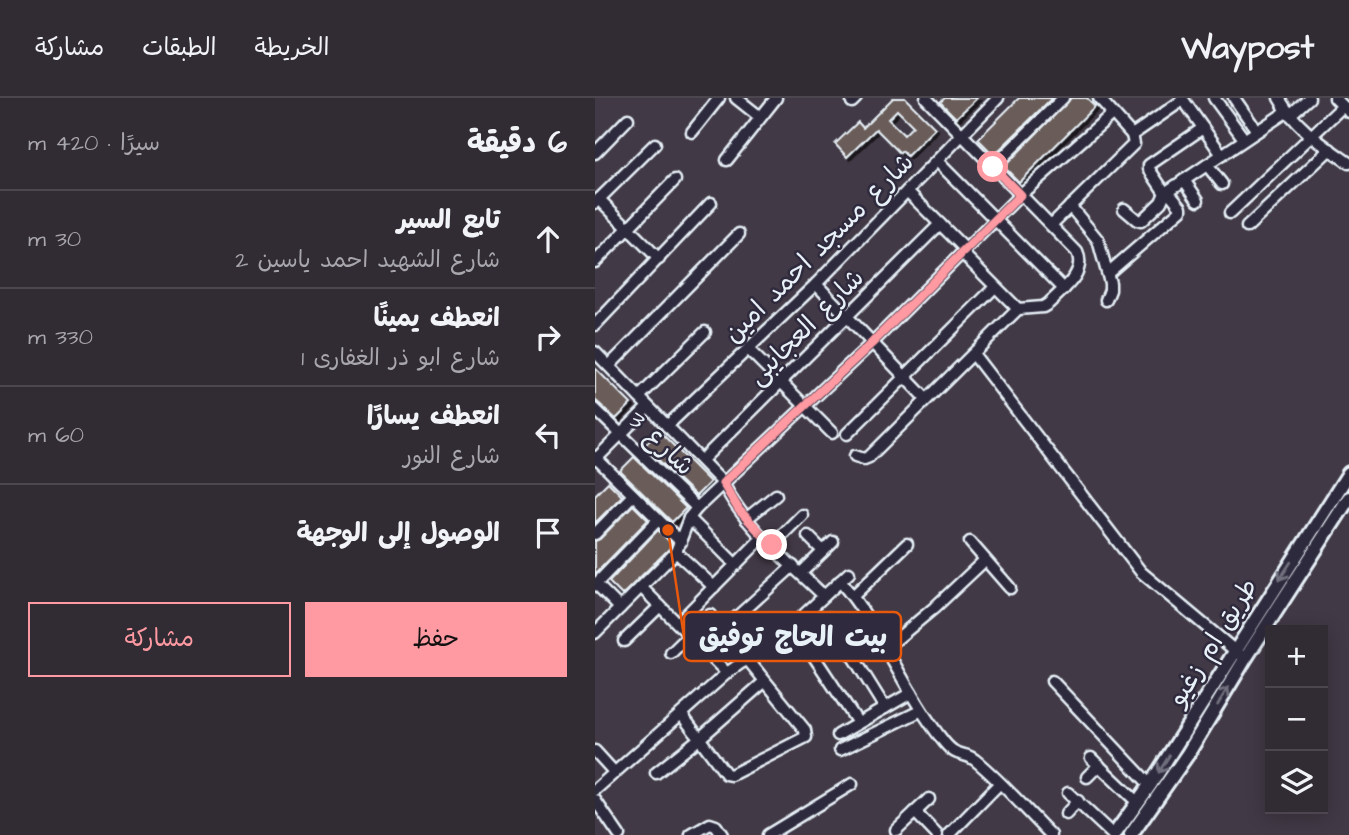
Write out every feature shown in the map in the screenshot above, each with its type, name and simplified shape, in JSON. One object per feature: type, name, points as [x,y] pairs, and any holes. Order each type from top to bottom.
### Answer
[{"type":"main road","name":"طريق ام زغيو","points":[[1114,835],[1150,786],[1349,473]]},
{"type":"main road","name":"طريق ام زغيو","points":[[1131,835],[1187,755],[1245,659],[1349,498]]},
{"type":"main road","points":[[1311,531],[1324,538]]},
{"type":"street","points":[[692,132],[719,98]]},
{"type":"street","points":[[736,98],[761,117]]},
{"type":"street","points":[[727,160],[776,98]]},
{"type":"street","name":"شارع مسجد احمد امين","points":[[667,426],[815,284],[998,98]]},
{"type":"street","points":[[993,167],[1063,98]]},
{"type":"street","points":[[1051,225],[1132,148],[1135,141],[1099,98]]},
{"type":"street","points":[[1214,98],[1244,139]]},
{"type":"street","points":[[1234,98],[1257,131]]},
{"type":"street","points":[[1279,98],[1288,113],[1311,136],[1349,163]]},
{"type":"street","points":[[1124,208],[1141,221],[1161,202],[1167,192],[1309,98]]},
{"type":"street","points":[[1230,213],[1311,136],[1346,109],[1335,98]]},
{"type":"street","points":[[1132,135],[1183,99],[1221,155]]},
{"type":"street","points":[[855,456],[864,459],[869,457],[1018,309],[1043,307],[1064,289],[1080,268],[1081,260],[1077,252],[961,136],[931,100]]},
{"type":"street","points":[[595,633],[679,547],[689,518],[697,508],[872,343],[1020,195],[1112,114]]},
{"type":"street","points":[[595,153],[628,119]]},
{"type":"street","points":[[1108,273],[1181,210],[1149,169],[1149,165],[1203,128]]},
{"type":"street","points":[[655,144],[597,201],[629,228],[659,259]]},
{"type":"street","points":[[1247,228],[1330,149]]},
{"type":"street","points":[[937,161],[1064,289]]},
{"type":"street","points":[[1206,165],[1222,184]]},
{"type":"street","points":[[595,262],[675,180]]},
{"type":"street","points":[[1184,180],[1198,200]]},
{"type":"street","points":[[907,191],[1018,309]]},
{"type":"street","points":[[595,325],[711,203]]},
{"type":"street","points":[[1070,206],[1098,240],[1108,273],[1110,290],[1106,300]]},
{"type":"street","name":"شارع العجايبى","points":[[702,460],[940,224]]},
{"type":"street","points":[[609,366],[739,234]]},
{"type":"street","points":[[815,284],[926,399]]},
{"type":"street","points":[[847,434],[995,286]]},
{"type":"street","points":[[639,397],[705,332]]},
{"type":"street","points":[[748,349],[832,433]]},
{"type":"street","points":[[595,352],[723,483],[746,519],[824,596]]},
{"type":"street","points":[[974,355],[1141,572],[1245,659]]},
{"type":"street","points":[[648,407],[595,458],[658,520],[714,587]]},
{"type":"street","name":"شارع 3","points":[[595,409],[697,508]]},
{"type":"street","points":[[595,534],[633,495]]},
{"type":"street","points":[[746,519],[776,495]]},
{"type":"street","points":[[772,545],[802,515]]},
{"type":"street","points":[[689,518],[736,565]]},
{"type":"street","points":[[620,608],[595,584],[658,520]]},
{"type":"street","points":[[808,536],[823,551]]},
{"type":"street","points":[[678,623],[763,537]]},
{"type":"street","points":[[729,625],[833,542]]},
{"type":"street","points":[[970,542],[1010,588]]},
{"type":"street","points":[[853,596],[907,544]]},
{"type":"street","points":[[885,648],[935,608],[985,560]]},
{"type":"street","points":[[595,790],[727,673],[765,651],[849,573]]},
{"type":"street","points":[[840,581],[853,596],[920,711],[953,752],[975,760],[1051,835]]},
{"type":"street","points":[[641,587],[727,673]]},
{"type":"street","points":[[624,641],[660,606]]},
{"type":"street","points":[[671,653],[710,615]]},
{"type":"street","points":[[829,618],[885,708]]},
{"type":"street","points":[[805,643],[858,723]]},
{"type":"street","points":[[682,715],[722,771],[731,775],[806,737],[805,730],[748,660]]},
{"type":"street","points":[[1052,681],[1150,786]]},
{"type":"street","points":[[656,773],[764,682]]},
{"type":"street","points":[[838,735],[911,693]]},
{"type":"street","points":[[840,750],[920,711]]},
{"type":"street","points":[[595,751],[615,773]]},
{"type":"street","points":[[1087,777],[1095,761],[1138,803]]},
{"type":"street","points":[[768,835],[852,784]]},
{"type":"street","points":[[949,835],[999,784]]},
{"type":"street","points":[[1068,793],[1114,835]]},
{"type":"street","points":[[896,830],[929,799]]},
{"type":"street","points":[[595,800],[619,835]]},
{"type":"street","points":[[1066,814],[1077,802]]},
{"type":"street","points":[[915,812],[937,835]]},
{"type":"street","points":[[691,835],[710,824],[716,826],[722,835]]},
{"type":"building","points":[[893,98],[905,98],[935,128],[907,156],[902,151],[900,153],[876,129],[847,157],[835,144],[858,122],[863,128]],"holes":[[[897,110],[913,126],[904,135],[888,119]]]},
{"type":"building","points":[[945,98],[977,98],[956,118],[940,102]]},
{"type":"building","points":[[1019,98],[1052,98],[994,155],[978,139]]},
{"type":"building","points":[[1071,98],[1087,98],[1095,106],[1019,182],[1004,167]]},
{"type":"building","points":[[595,368],[631,404],[616,419],[595,400]]},
{"type":"building","points":[[659,431],[710,482],[696,496],[644,446]]},
{"type":"building","points":[[634,457],[686,508],[672,522],[620,471]]},
{"type":"building","points":[[608,482],[622,496],[595,523],[595,495]]},
{"type":"building","points":[[633,505],[648,520],[595,574],[595,541]]},
{"type":"building","points":[[658,530],[671,543],[670,548],[622,595],[609,582]]},
{"type":"place","name":"بيت الحاج توفيق","points":[[668,530]]},
{"type":"route","points":[[772,545],[746,519],[723,483],[872,343],[1020,195],[993,167]]}]
